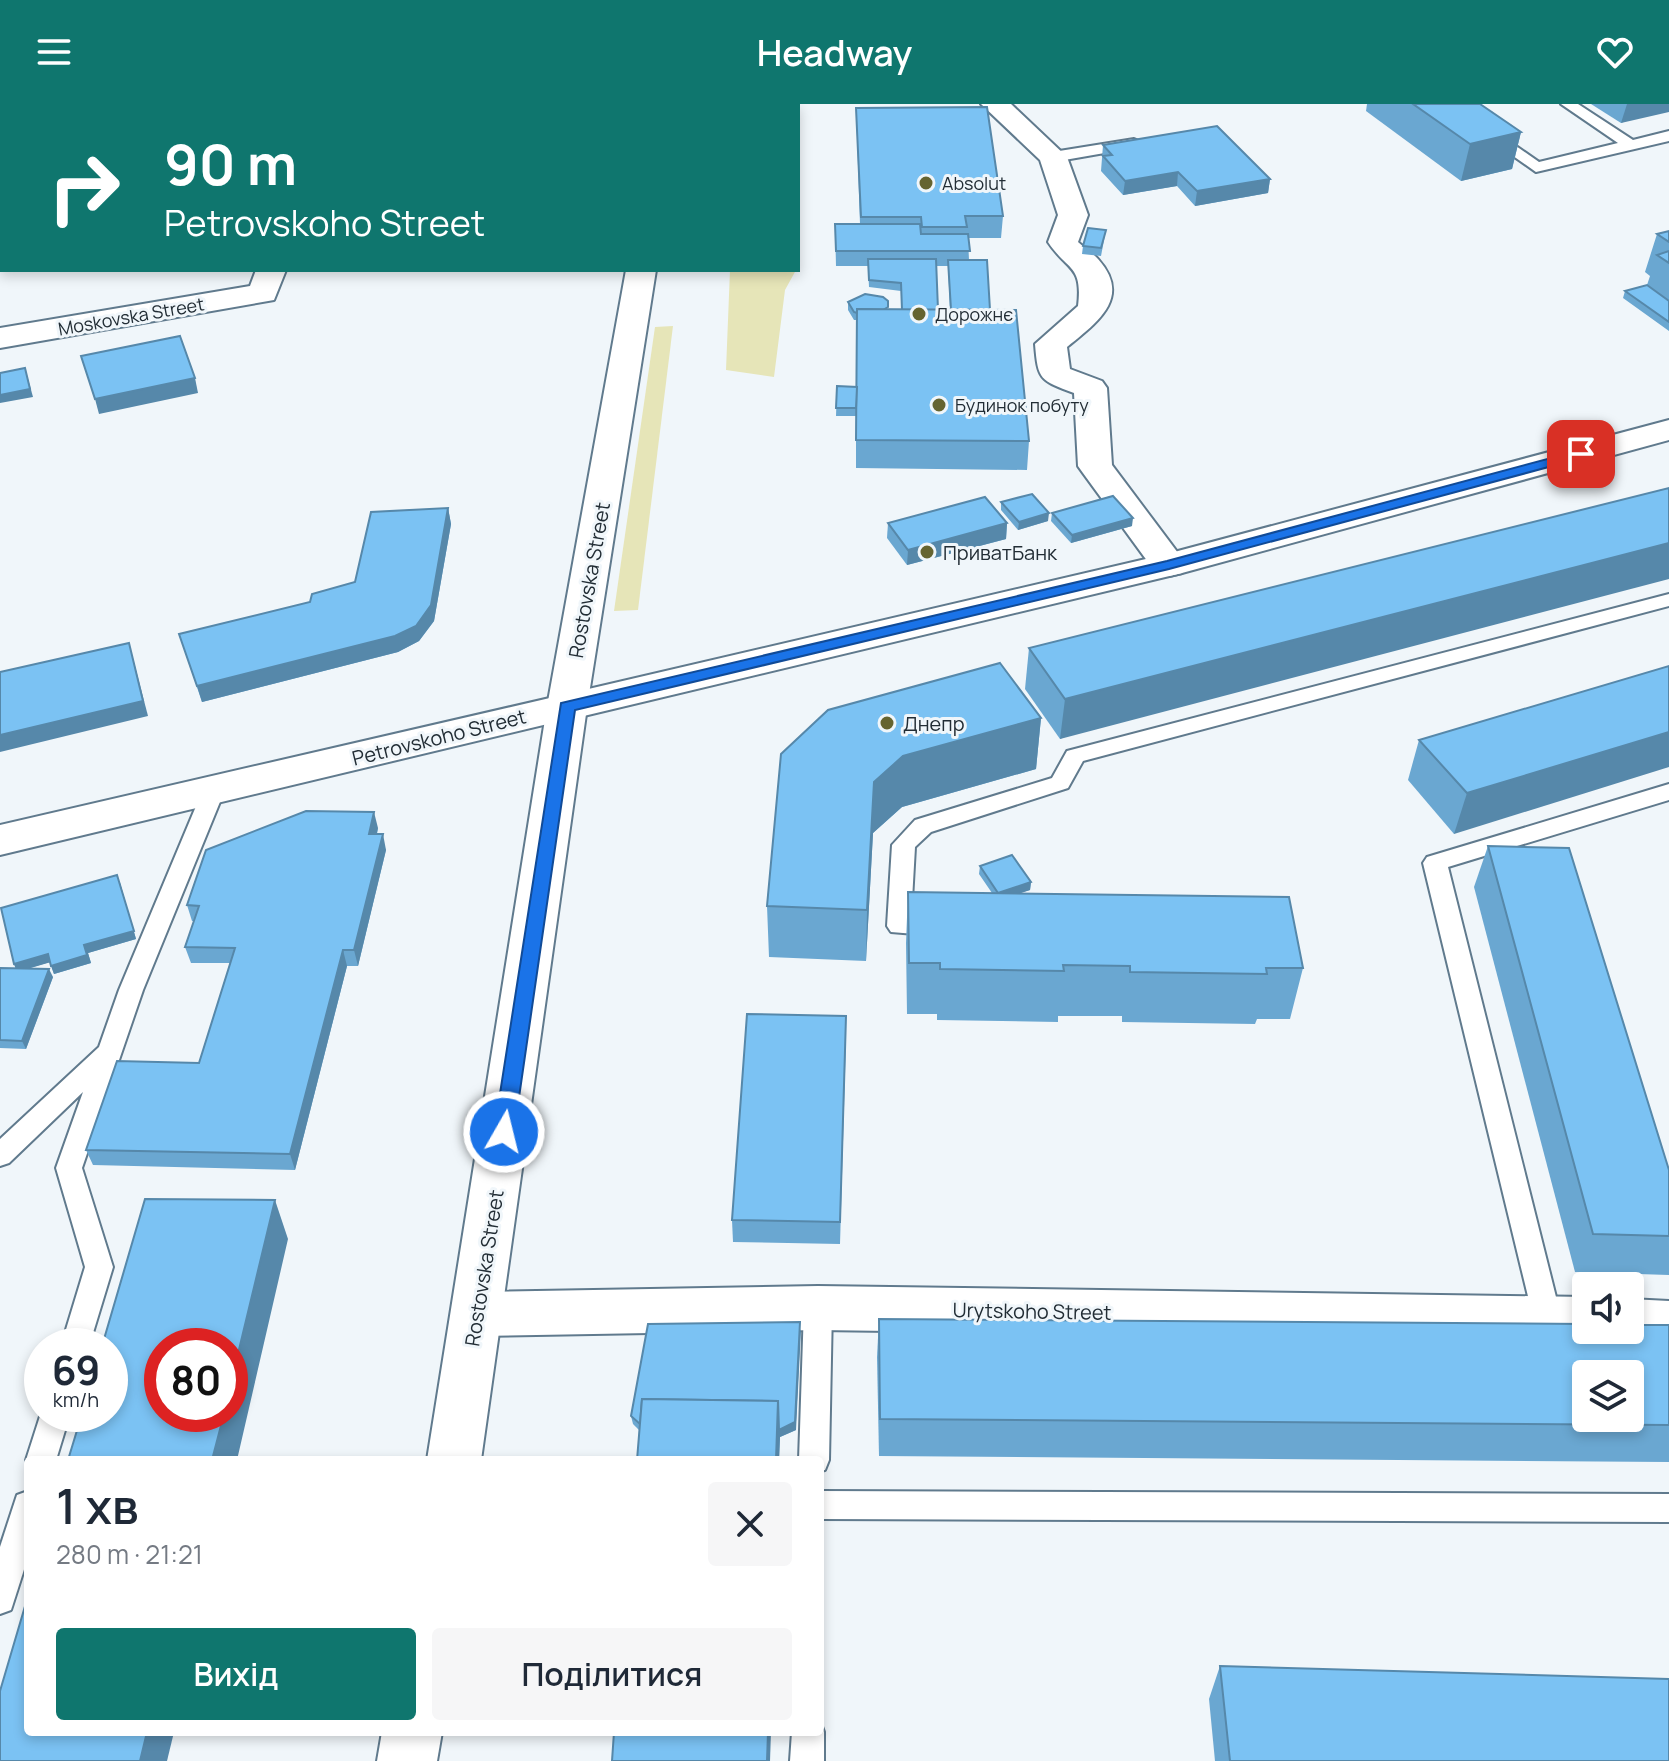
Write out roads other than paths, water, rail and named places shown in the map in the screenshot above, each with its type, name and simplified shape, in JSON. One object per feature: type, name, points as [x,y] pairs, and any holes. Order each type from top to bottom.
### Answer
[{"type":"main road","points":[[995,104],[1053,157],[1073,215],[1063,242],[1069,253],[1088,266],[1095,287],[1093,309],[1051,344],[1054,374],[1090,388],[1095,466],[1169,565]]},
{"type":"main road","name":"Rostovska Street","points":[[455,1456],[567,707],[641,272]]},
{"type":"main road","name":"Moskovska Street","points":[[0,338],[267,282]]},
{"type":"main road","name":"Petrovskoho Street","points":[[0,840],[1169,565],[1669,430]]},
{"type":"main road","name":"Urytskoho Street","points":[[477,1314],[818,1308],[1567,1318]]},
{"type":"main road","points":[[1644,1322],[1669,1323]]},
{"type":"main road","points":[[407,1761],[411,1736]]},
{"type":"lane","points":[[1446,104],[1536,167],[1669,136]]},
{"type":"lane","points":[[1568,104],[1631,145]]},
{"type":"lane","points":[[1053,157],[1144,142]]},
{"type":"lane","points":[[960,927],[899,926],[904,845],[923,826],[1060,783],[1075,756],[1669,600]]},
{"type":"lane","points":[[80,1328],[99,1267],[69,1168],[131,990],[213,792]]},
{"type":"lane","points":[[1567,1318],[1435,863],[1669,792]]},
{"type":"lane","points":[[0,1155],[110,1049]]},
{"type":"lane","points":[[814,1456],[818,1308]]},
{"type":"lane","points":[[42,1456],[50,1432]]},
{"type":"lane","points":[[824,1505],[1669,1508]]},
{"type":"lane","points":[[0,1599],[24,1518]]},
{"type":"lane","points":[[807,1761],[808,1736]]},
{"type":"place","name":"Absolut","points":[[926,183]]},
{"type":"place","name":"Дорожнє","points":[[919,314]]},
{"type":"place","name":"Будинок побуту","points":[[939,405]]},
{"type":"place","name":"ПриватБанк","points":[[927,552]]},
{"type":"place","name":"Днепр","points":[[887,723]]}]
